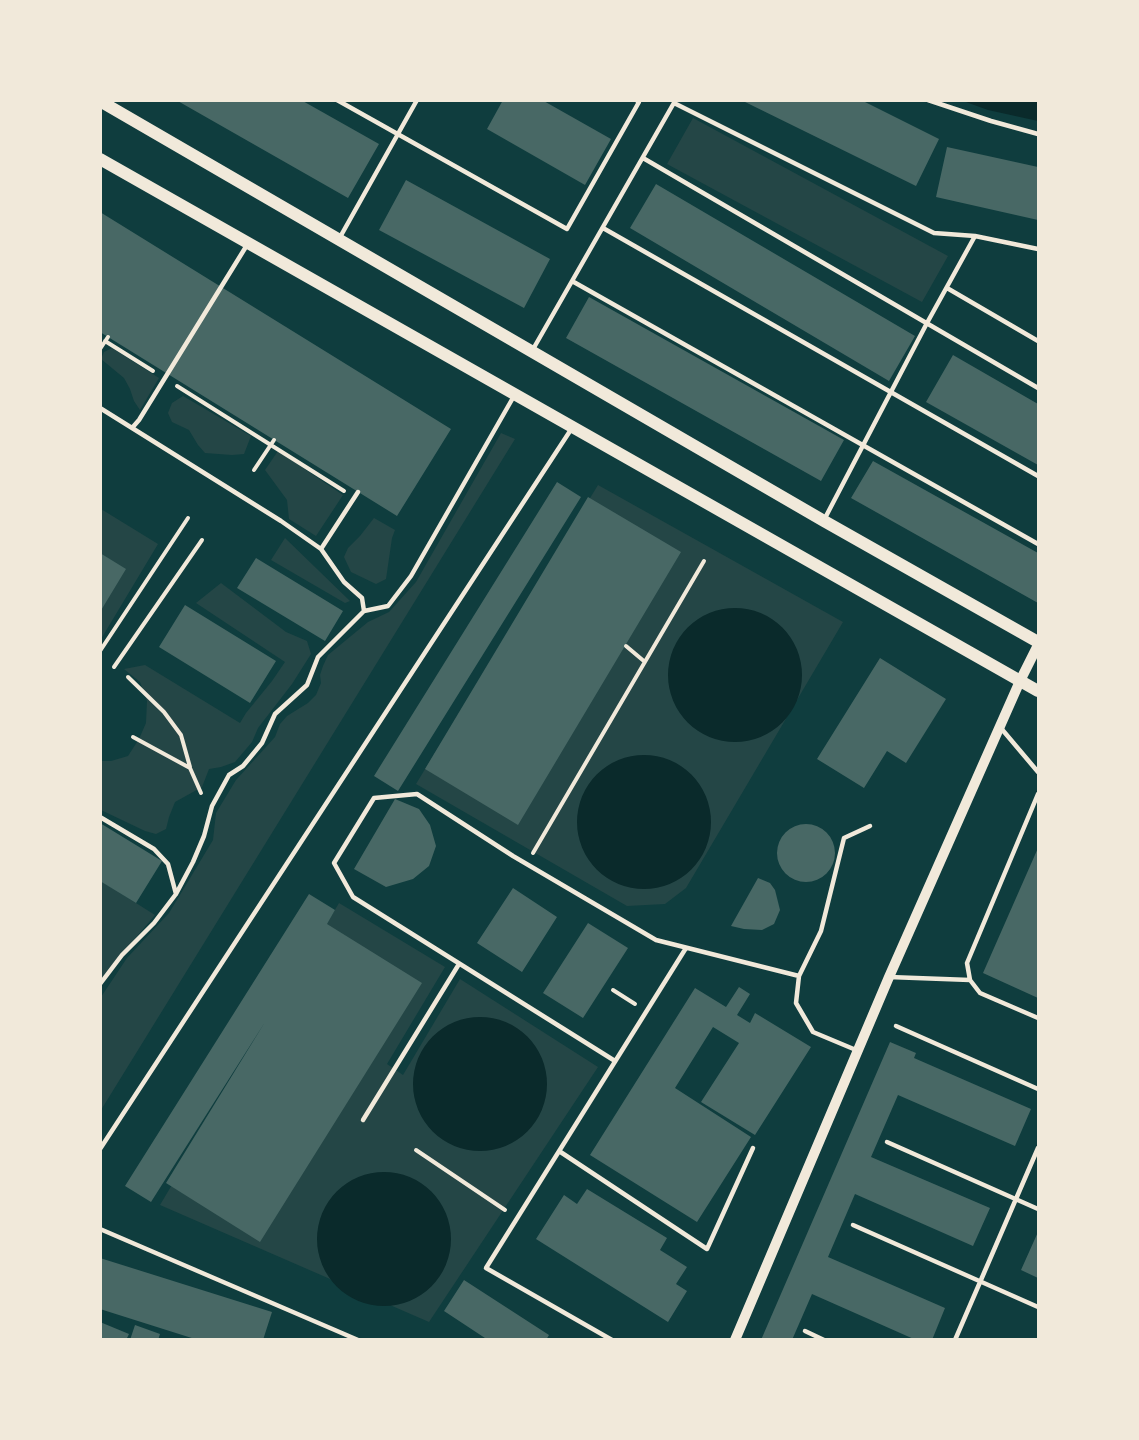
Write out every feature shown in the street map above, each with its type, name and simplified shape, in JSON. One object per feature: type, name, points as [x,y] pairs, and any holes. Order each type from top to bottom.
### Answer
[{"type":"main road","points":[[100,101],[1038,644]]},
{"type":"main road","points":[[100,159],[1038,691]]},
{"type":"street","points":[[735,1340],[889,977],[1038,644]]},
{"type":"lane","points":[[337,100],[567,229],[639,102],[636,100]]},
{"type":"lane","points":[[339,240],[417,100]]},
{"type":"lane","points":[[928,100],[991,122],[1038,134]]},
{"type":"lane","points":[[532,351],[675,102],[934,233],[975,236],[1038,249]]},
{"type":"lane","points":[[643,158],[1038,388]]},
{"type":"lane","points":[[603,228],[1038,476]]},
{"type":"lane","points":[[824,521],[975,236]]},
{"type":"lane","points":[[132,428],[249,243]]},
{"type":"lane","points":[[572,281],[1038,544]]},
{"type":"lane","points":[[947,288],[1038,341]]},
{"type":"lane","points":[[100,984],[122,955],[154,923],[176,894],[201,845],[212,806],[229,775],[243,766],[262,743],[275,714],[307,685],[318,657],[364,611],[388,606],[411,576],[515,394]]},
{"type":"lane","points":[[100,408],[281,521],[321,549],[344,582],[362,598],[364,611]]},
{"type":"lane","points":[[100,1149],[573,427]]},
{"type":"lane","points":[[321,549],[358,492]]},
{"type":"lane","points":[[1000,727],[1038,772]]},
{"type":"lane","points":[[615,1061],[352,897],[334,863],[374,798],[417,794],[527,864],[656,940],[799,976]]},
{"type":"lane","points":[[1038,794],[967,963],[970,980],[980,993],[1038,1018]]},
{"type":"lane","points":[[100,817],[154,849],[168,864],[176,894]]},
{"type":"lane","points":[[858,1051],[813,1032],[796,1003],[799,976],[821,931],[844,838],[870,826]]},
{"type":"lane","points":[[612,1340],[486,1268],[687,948]]},
{"type":"lane","points":[[363,1119],[459,964]]},
{"type":"lane","points":[[889,977],[970,980]]},
{"type":"lane","points":[[896,1026],[1038,1089]]},
{"type":"lane","points":[[887,1142],[1038,1209]]},
{"type":"lane","points":[[559,1151],[707,1249],[753,1148]]},
{"type":"lane","points":[[955,1340],[1038,1148]]},
{"type":"lane","points":[[853,1225],[1038,1307]]},
{"type":"lane","points":[[100,1229],[358,1340]]},
{"type":"lane","points":[[805,1331],[824,1340]]},
{"type":"path","points":[[100,349],[106,339],[354,497]]},
{"type":"path","points":[[254,470],[274,440]]},
{"type":"path","points":[[100,651],[188,518]]},
{"type":"path","points":[[114,667],[202,540]]},
{"type":"path","points":[[527,864],[704,561]]},
{"type":"path","points":[[626,646],[645,662]]},
{"type":"path","points":[[128,677],[164,712],[181,735],[190,768],[210,813]]},
{"type":"path","points":[[133,737],[190,768]]},
{"type":"path","points":[[613,990],[646,1012]]},
{"type":"path","points":[[416,1150],[517,1218]]},
{"type":"shaded area","points":[[963,101],[1038,101],[1038,121],[988,110]]},
{"type":"shaded area","points":[[693,118],[948,256],[922,302],[667,164]]},
{"type":"shaded area","points":[[112,348],[159,378],[140,410],[124,378],[101,359],[104,352]]},
{"type":"shaded area","points":[[183,396],[251,436],[244,454],[205,453],[189,430],[172,422],[168,413],[172,403]]},
{"type":"shaded area","points":[[501,433],[515,439],[101,1110],[101,997],[127,958],[169,913],[213,840],[216,813],[236,780],[275,737],[280,724],[287,716],[316,695],[321,683],[320,675],[328,655],[368,622],[389,612],[416,582]]},
{"type":"shaded area","points":[[278,451],[343,495],[316,536],[289,519],[287,500],[265,470]]},
{"type":"shaded area","points":[[598,485],[843,622],[686,888],[665,904],[627,906],[416,784]]},
{"type":"shaded area","points":[[101,509],[158,544],[101,639]]},
{"type":"shaded area","points":[[374,518],[395,530],[386,579],[376,584],[351,572],[344,557],[348,548]]},
{"type":"shaded area","points":[[285,538],[350,601],[345,603],[271,560]]},
{"type":"shaded area","points":[[221,583],[286,632],[307,641],[311,654],[292,684],[258,728],[252,742],[235,762],[209,769],[202,787],[175,802],[166,829],[156,834],[145,831],[101,810],[101,761],[111,761],[128,756],[146,723],[147,701],[140,682],[124,669],[145,665],[240,723],[285,662],[196,603]]},
{"type":"shaded area","points":[[735,608],[761,613],[782,628],[797,649],[802,675],[797,701],[782,722],[761,737],[735,742],[709,737],[688,722],[673,701],[668,675],[673,649],[688,628],[709,613]]},
{"type":"shaded area","points":[[644,755],[670,760],[691,775],[706,796],[711,822],[706,848],[691,869],[670,884],[644,889],[618,884],[597,869],[582,848],[577,822],[582,796],[597,775],[618,760]]},
{"type":"shaded area","points":[[101,881],[155,915],[101,979]]},
{"type":"shaded area","points":[[339,903],[445,967],[387,1064],[403,1075],[460,979],[598,1067],[429,1322],[160,1205]]},
{"type":"shaded area","points":[[480,1017],[506,1022],[527,1037],[542,1058],[547,1084],[542,1110],[527,1131],[506,1146],[480,1151],[454,1146],[433,1131],[418,1110],[413,1084],[418,1058],[433,1037],[454,1022]]},
{"type":"shaded area","points":[[384,1172],[410,1177],[431,1192],[446,1213],[451,1239],[446,1265],[431,1286],[410,1301],[384,1306],[358,1301],[337,1286],[322,1265],[317,1239],[322,1213],[337,1192],[358,1177]]},
{"type":"building","points":[[176,100],[301,100],[379,144],[348,198]]},
{"type":"building","points":[[503,100],[542,100],[611,139],[585,185],[487,129]]},
{"type":"building","points":[[741,100],[861,100],[939,139],[916,186]]},
{"type":"building","points":[[947,147],[1038,167],[1038,220],[936,197]]},
{"type":"building","points":[[406,180],[550,259],[524,308],[379,230]]},
{"type":"building","points":[[656,184],[915,336],[889,381],[630,228]]},
{"type":"building","points":[[100,212],[451,429],[397,516],[100,332]]},
{"type":"building","points":[[589,297],[844,440],[821,481],[566,338]]},
{"type":"building","points":[[953,355],[1038,404],[1038,465],[926,402]]},
{"type":"building","points":[[873,461],[1038,553],[1038,603],[851,498]]},
{"type":"building","points":[[557,482],[581,497],[398,791],[374,776]]},
{"type":"building","points":[[588,497],[681,552],[518,825],[425,769]]},
{"type":"building","points":[[100,553],[126,569],[100,612]]},
{"type":"building","points":[[256,558],[343,611],[325,641],[237,588]]},
{"type":"building","points":[[185,605],[276,661],[250,703],[159,647]]},
{"type":"building","points":[[880,658],[946,699],[906,763],[887,751],[864,788],[817,759]]},
{"type":"building","points":[[395,799],[419,809],[430,825],[436,846],[429,866],[413,879],[386,887],[354,869]]},
{"type":"building","points":[[100,823],[162,861],[136,903],[100,881]]},
{"type":"building","points":[[800,824],[812,824],[827,832],[835,847],[835,859],[827,874],[812,882],[800,882],[785,874],[777,859],[777,847],[785,832]]},
{"type":"building","points":[[1038,848],[1038,998],[983,973]]},
{"type":"building","points":[[758,878],[770,883],[775,890],[780,910],[774,924],[762,930],[731,926]]},
{"type":"building","points":[[513,888],[557,917],[522,972],[477,943]]},
{"type":"building","points":[[309,894],[335,910],[327,924],[422,983],[260,1242],[166,1183],[265,1022],[151,1202],[125,1186]]},
{"type":"building","points":[[588,923],[628,948],[583,1018],[543,993]]},
{"type":"building","points":[[739,987],[750,994],[737,1015],[750,1023],[755,1013],[811,1047],[755,1135],[701,1102],[739,1043],[713,1027],[675,1088],[751,1137],[697,1222],[590,1155],[695,988],[726,1007]]},
{"type":"building","points":[[890,1042],[916,1053],[914,1058],[1031,1109],[1015,1146],[898,1095],[871,1157],[990,1208],[973,1246],[855,1194],[828,1257],[945,1308],[932,1340],[916,1340],[812,1294],[792,1340],[761,1340]]},
{"type":"building","points":[[587,1189],[667,1238],[660,1250],[687,1267],[676,1284],[687,1291],[668,1322],[536,1239],[564,1195],[577,1204]]},
{"type":"building","points":[[1038,1232],[1038,1278],[1021,1270]]},
{"type":"building","points":[[100,1258],[272,1312],[263,1340],[198,1340],[100,1309]]},
{"type":"building","points":[[464,1280],[549,1335],[546,1340],[488,1340],[444,1311]]},
{"type":"building","points":[[100,1322],[129,1334],[126,1340],[100,1340]]},
{"type":"building","points":[[135,1325],[160,1334],[158,1340],[130,1340]]}]
